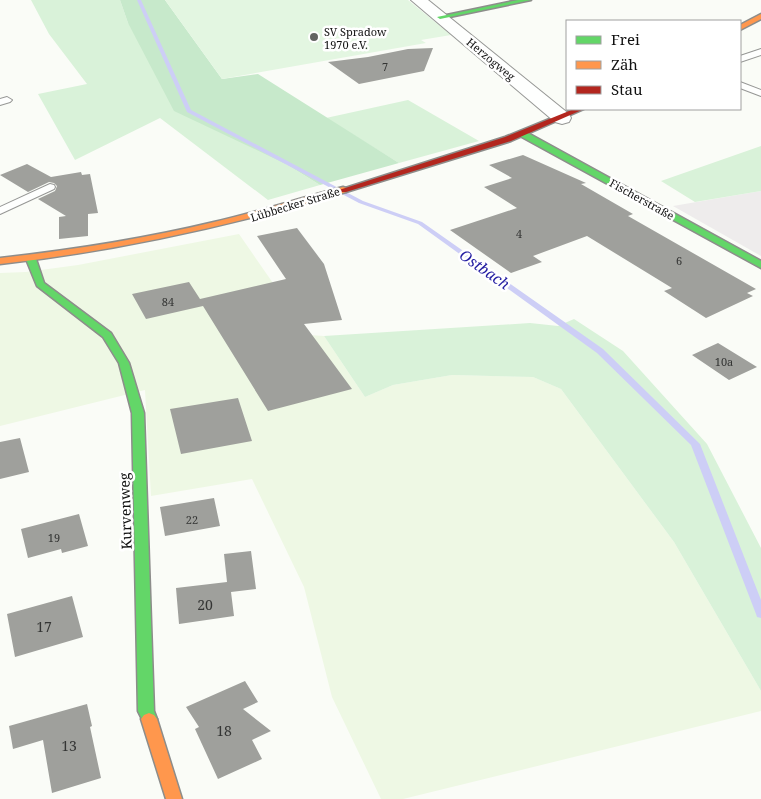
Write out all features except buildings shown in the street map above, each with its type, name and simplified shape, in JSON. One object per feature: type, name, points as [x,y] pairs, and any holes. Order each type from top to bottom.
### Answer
[{"type":"street","name":"Herzogweg","points":[[419,0],[562,118]]},
{"type":"street","points":[[440,17],[528,0]]},
{"type":"street","points":[[741,27],[761,16]]},
{"type":"street","name":"Lübbecker Straße","points":[[0,261],[144,242],[248,218],[523,134],[578,110]]},
{"type":"street","name":"Fischerstraße","points":[[523,134],[761,265]]},
{"type":"street","name":"Kurvenweg","points":[[31,258],[40,284],[107,335],[124,363],[138,413],[146,711],[174,799]]},
{"type":"lane","points":[[741,59],[761,52]]},
{"type":"lane","points":[[741,85],[761,94]]},
{"type":"lane","points":[[0,211],[50,187]]},
{"type":"shaded area","points":[[761,191],[761,256],[673,206]]},
{"type":"green space","points":[[31,0],[120,0],[128,23],[286,164],[320,185],[268,200],[160,118],[75,160],[38,94],[87,84],[49,34]]},
{"type":"green space","points":[[120,0],[165,0],[222,79],[258,74],[399,163],[320,185],[286,164],[174,111],[128,23]]},
{"type":"green space","name":"SV Spradow 1970 e.V.","points":[[165,0],[408,0],[451,35],[421,40],[426,43],[222,79]]},
{"type":"green space","points":[[408,100],[479,141],[399,163],[326,118]]},
{"type":"green space","points":[[761,146],[761,191],[695,202],[661,181]]},
{"type":"green space","points":[[239,234],[309,335],[324,336],[365,397],[393,385],[452,375],[533,377],[561,389],[674,542],[761,691],[761,711],[403,799],[381,799],[332,697],[304,587],[252,479],[151,496],[145,390],[0,426],[0,273],[26,272],[78,265]]},
{"type":"green space","points":[[574,319],[623,351],[707,444],[761,548],[761,691],[674,542],[561,389],[533,377],[452,375],[393,385],[365,397],[324,336],[530,323],[558,326]]},
{"type":"waterway","name":"Ostbach","points":[[139,0],[189,111],[361,202],[420,223],[600,351],[695,444],[761,614]]},
{"type":"traffic: fast","points":[[440,17],[528,0]]},
{"type":"traffic: fast","points":[[523,134],[761,265]]},
{"type":"traffic: fast","points":[[31,259],[40,284],[107,335],[124,363],[138,413],[146,711],[149,719]]},
{"type":"traffic: slow","points":[[741,27],[761,16]]},
{"type":"traffic: slow","points":[[0,261],[130,243],[216,225],[343,190]]},
{"type":"traffic: slow","points":[[149,719],[174,799]]},
{"type":"traffic: jam","points":[[343,190],[508,139],[578,110]]},
{"type":"place","name":"SV Spradow 1970 e.V.","points":[[314,37]]}]
